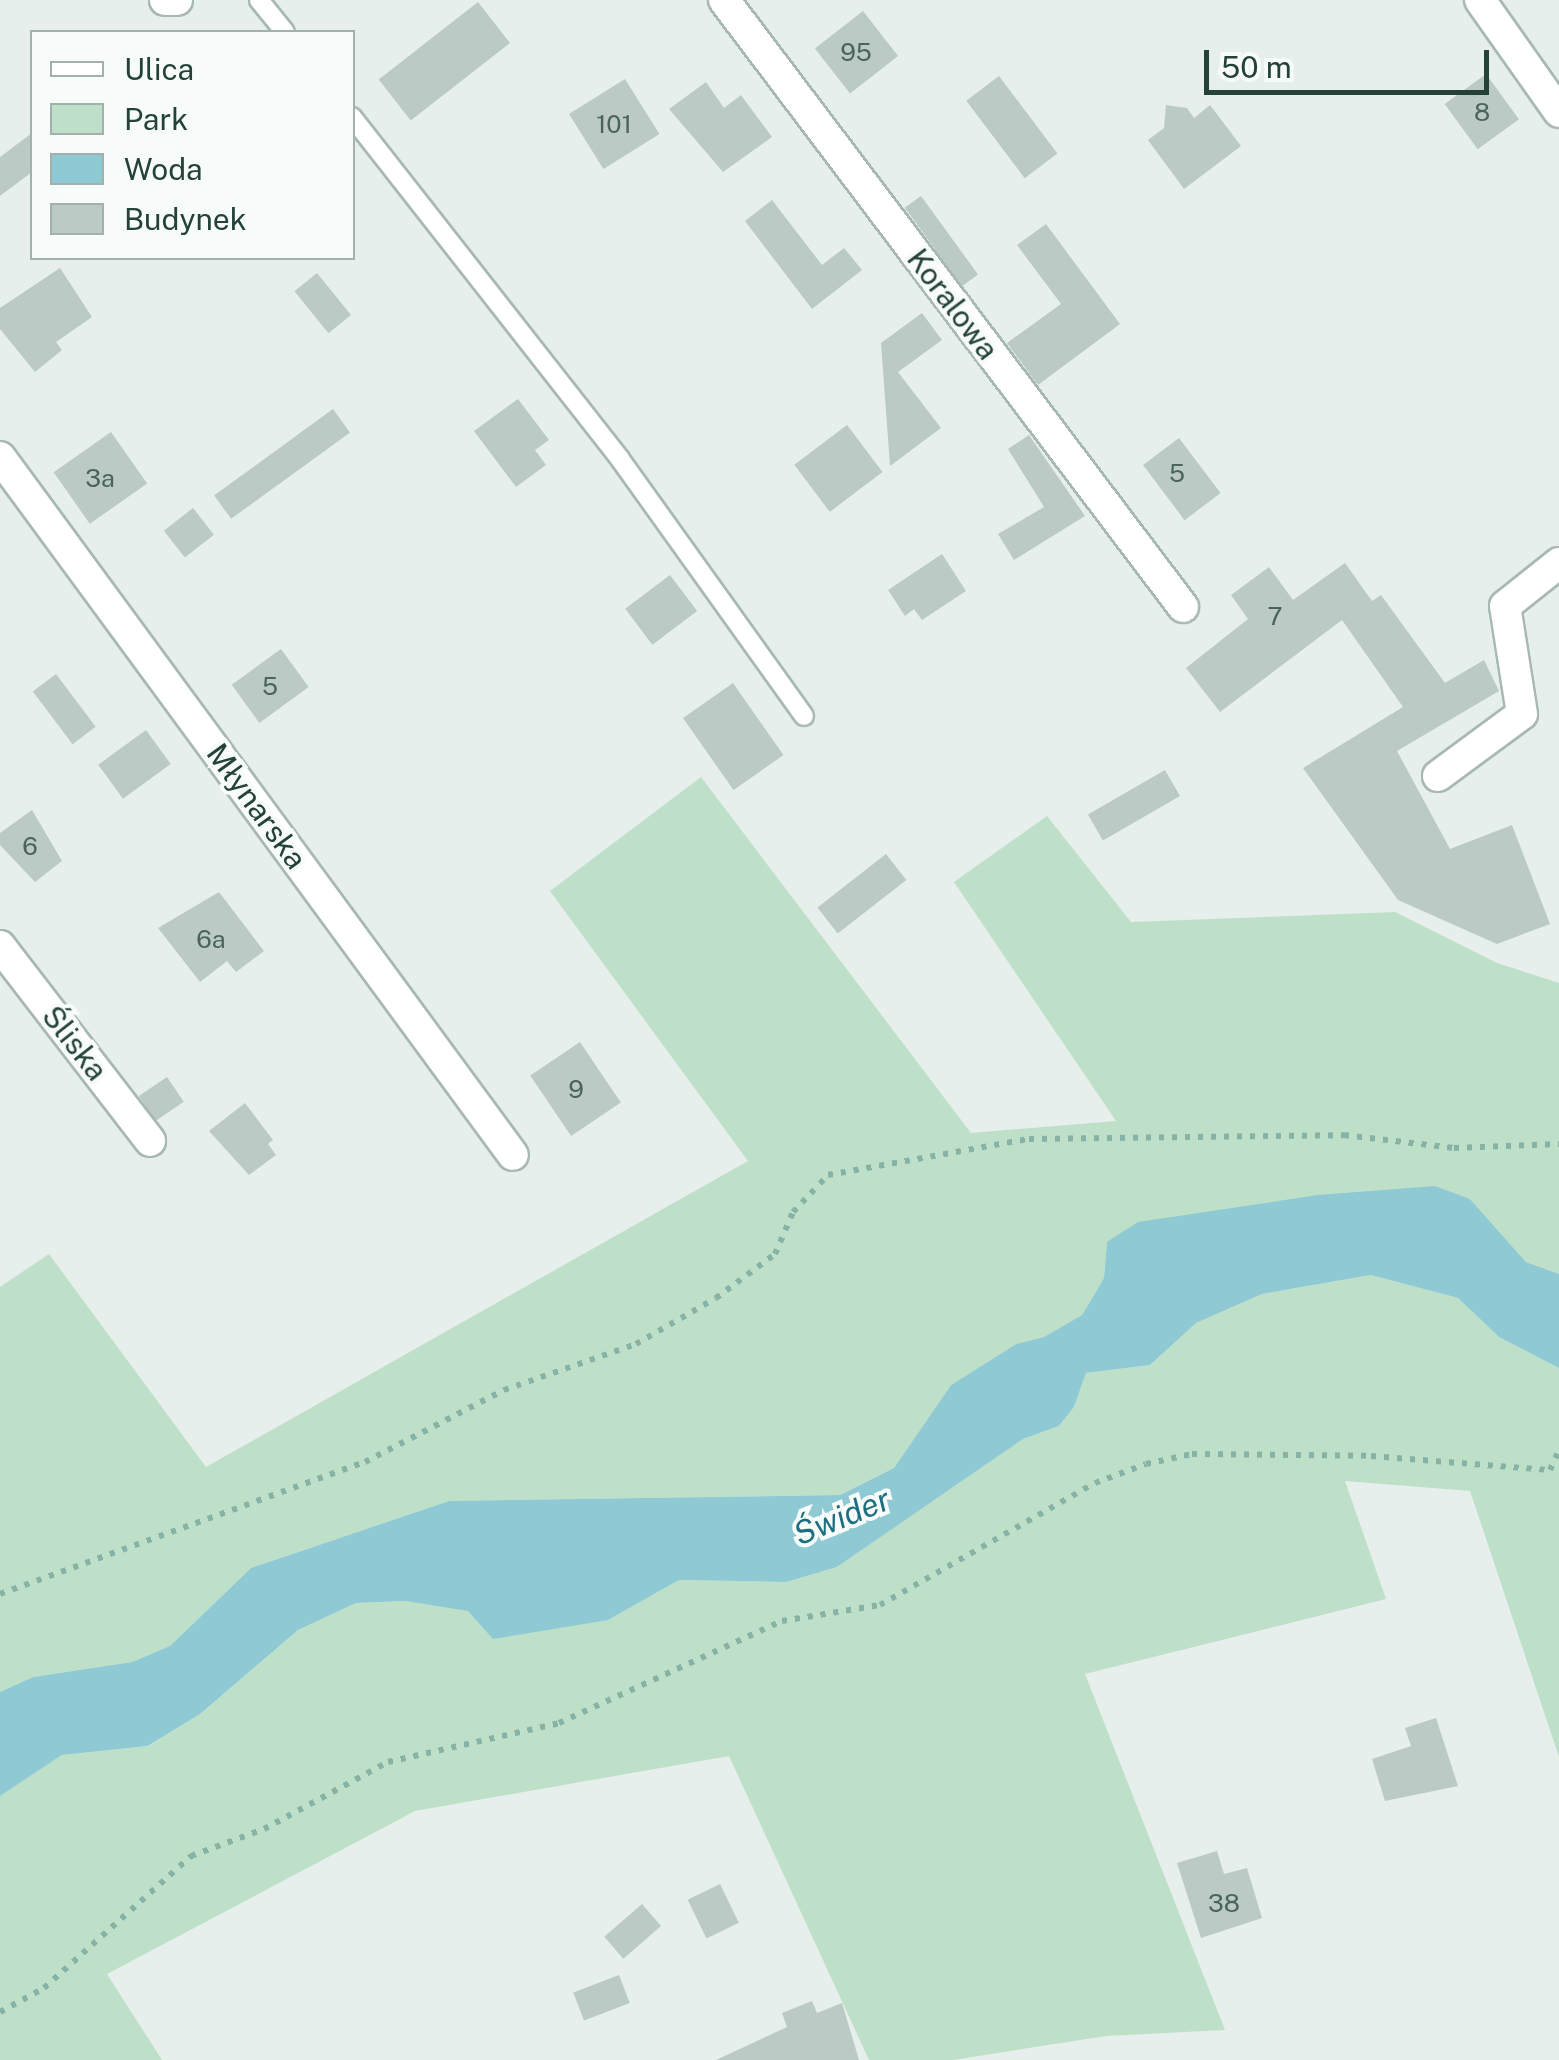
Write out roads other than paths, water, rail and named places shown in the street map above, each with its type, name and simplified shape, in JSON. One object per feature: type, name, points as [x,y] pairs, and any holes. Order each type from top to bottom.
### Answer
[{"type":"street","points":[[165,0],[178,0]]},
{"type":"street","name":"Koralowa","points":[[724,0],[1183,608]]},
{"type":"street","points":[[1480,0],[1559,112]]},
{"type":"street","name":"Młynarska","points":[[0,457],[514,1155]]},
{"type":"street","points":[[1438,776],[1522,714],[1505,606],[1559,562]]},
{"type":"street","name":"Śliska","points":[[0,946],[150,1140]]},
{"type":"lane","points":[[260,0],[283,30]]},
{"type":"lane","points":[[355,121],[620,459],[804,716]]},
{"type":"water","name":"Świder","points":[[1435,1186],[1470,1199],[1526,1262],[1559,1274],[1559,1368],[1499,1337],[1458,1298],[1371,1275],[1262,1294],[1196,1323],[1150,1365],[1086,1373],[1074,1407],[1059,1426],[1023,1439],[837,1567],[786,1582],[679,1580],[608,1620],[493,1639],[468,1611],[406,1601],[356,1603],[298,1630],[200,1714],[148,1746],[62,1755],[0,1796],[0,1692],[33,1677],[132,1662],[170,1646],[251,1568],[449,1501],[840,1495],[894,1468],[951,1385],[1016,1344],[1044,1337],[1082,1315],[1104,1278],[1107,1242],[1138,1222],[1318,1195]]}]
